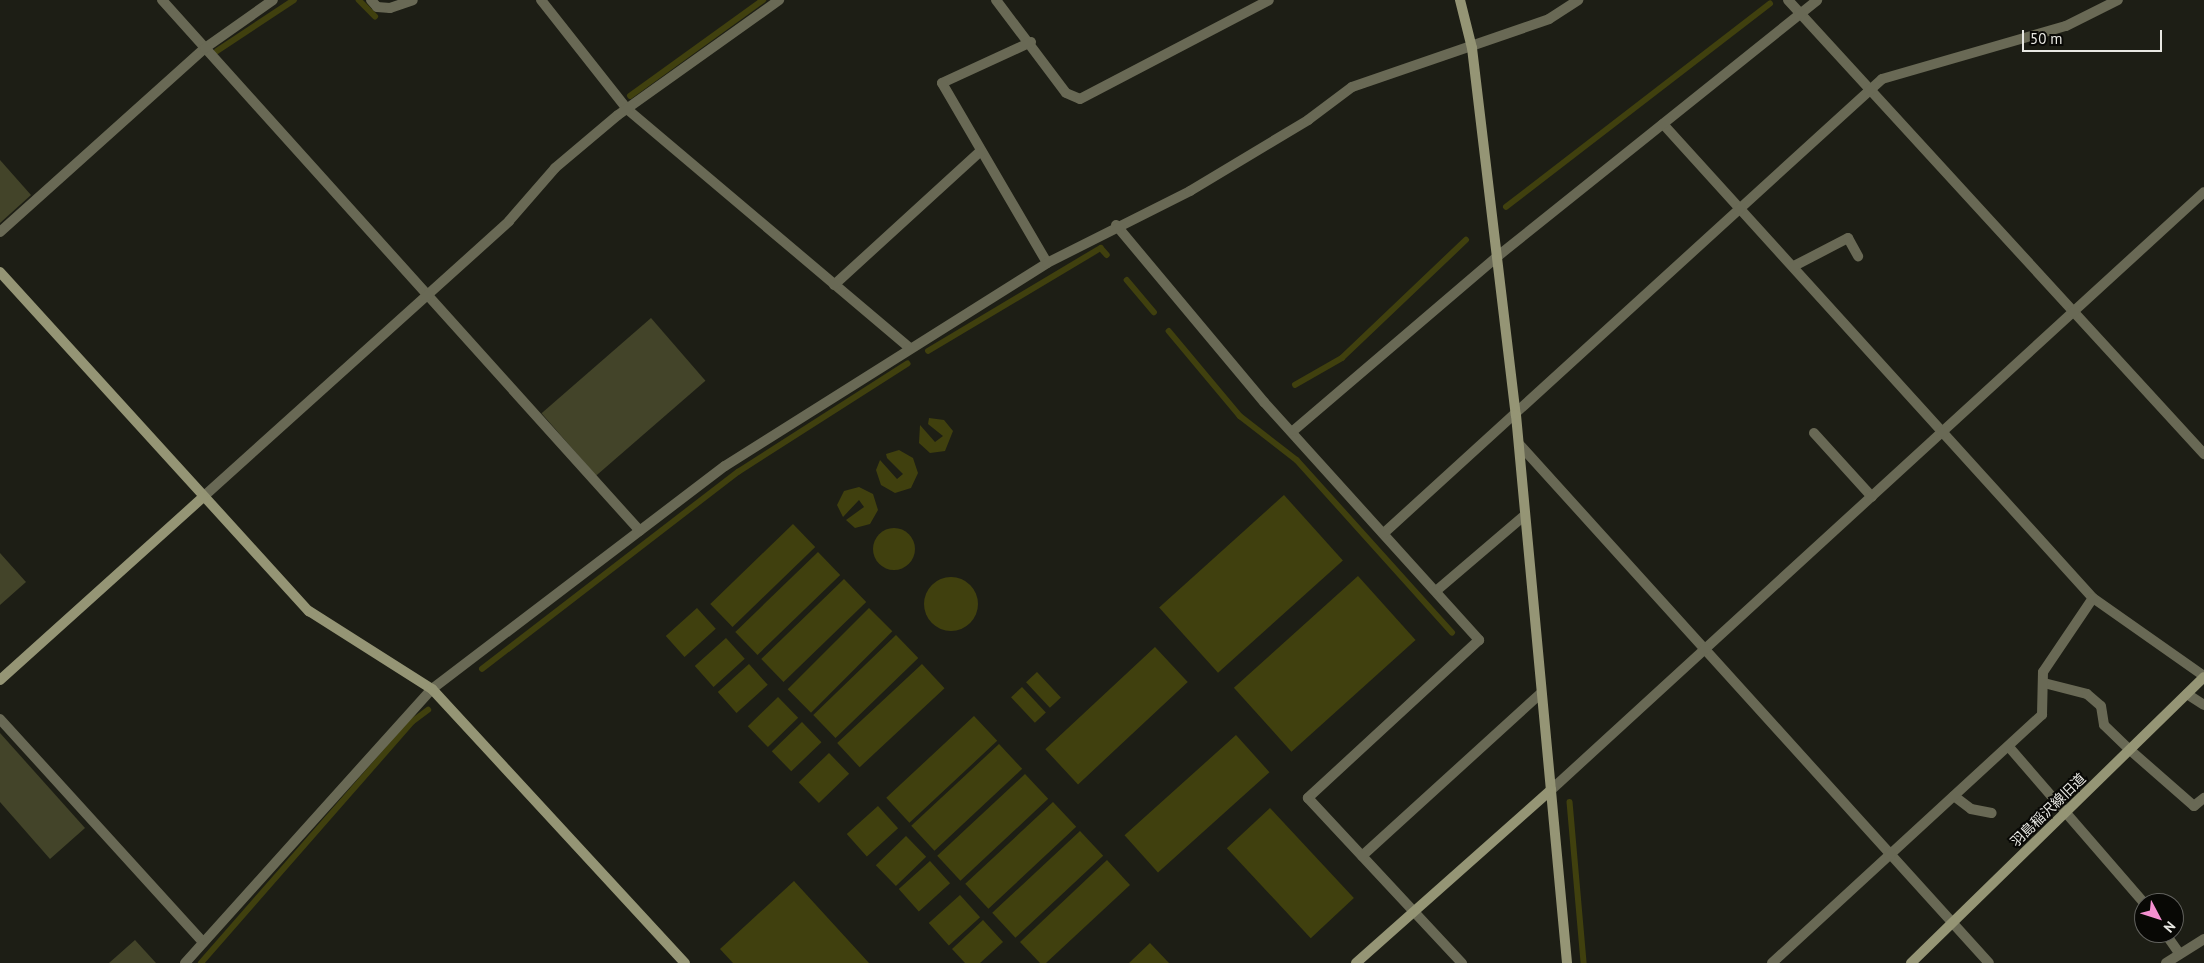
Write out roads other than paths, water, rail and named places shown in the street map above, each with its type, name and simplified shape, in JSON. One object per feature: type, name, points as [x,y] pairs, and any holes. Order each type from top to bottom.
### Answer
[{"type":"street","points":[[162,0],[640,531]]},
{"type":"street","points":[[0,232],[204,48],[273,0]]},
{"type":"street","points":[[371,0],[377,7],[390,8],[413,0]]},
{"type":"street","points":[[541,0],[627,109],[910,348]]},
{"type":"street","points":[[0,680],[428,296],[509,221],[555,168],[627,109],[779,0]]},
{"type":"street","points":[[996,0],[1031,42],[1066,92],[1080,99],[1269,0]]},
{"type":"street","points":[[1460,0],[1472,48],[1516,415],[1567,963]]},
{"type":"street","points":[[185,963],[432,689],[725,466],[1047,263],[1116,225],[1238,164],[1352,87],[1472,48],[1549,19],[1578,0]]},
{"type":"street","points":[[1788,0],[1871,87],[2204,454]]},
{"type":"street","points":[[1293,431],[1498,256],[1817,0]]},
{"type":"street","points":[[1384,533],[1516,415],[1871,87],[1882,79],[2066,26],[2118,0]]},
{"type":"street","points":[[1031,42],[942,83],[1047,263]]},
{"type":"street","points":[[1663,124],[1946,432],[2093,598],[2204,676]]},
{"type":"street","points":[[834,285],[981,151]]},
{"type":"street","points":[[1356,963],[1551,790],[1872,497],[1946,432],[2204,192]]},
{"type":"street","points":[[1116,225],[1293,431],[1479,640],[1308,798],[1462,963]]},
{"type":"street","points":[[1794,266],[1848,238],[1858,256]]},
{"type":"street","points":[[0,272],[203,497],[310,611],[432,689],[685,963]]},
{"type":"street","points":[[1814,434],[1872,497]]},
{"type":"street","points":[[1518,444],[1989,963]]},
{"type":"street","points":[[1436,591],[1525,515]]},
{"type":"street","points":[[1772,963],[2042,715],[2043,672],[2093,598]]},
{"type":"street","name":"羽島稲沢線旧道","points":[[1911,963],[2204,676]]},
{"type":"street","points":[[2044,683],[2087,694],[2101,706],[2104,724],[2130,750],[2194,806],[2204,798]]},
{"type":"street","points":[[1362,856],[1541,693]]},
{"type":"street","points":[[2187,694],[2204,705]]},
{"type":"street","points":[[0,720],[203,942]]},
{"type":"street","points":[[2009,747],[2136,893]]},
{"type":"street","points":[[1954,796],[1971,809],[1992,813]]},
{"type":"street","points":[[2166,963],[2179,953],[2204,939]]},
{"type":"street","points":[[2172,943],[2179,953]]},
{"type":"waterway","points":[[217,51],[294,0]]},
{"type":"waterway","points":[[359,0],[375,16]]},
{"type":"waterway","points":[[630,96],[763,0]]},
{"type":"waterway","points":[[1506,207],[1770,4]]},
{"type":"waterway","points":[[1295,385],[1342,358],[1466,240]]},
{"type":"waterway","points":[[928,351],[1101,248],[1107,255]]},
{"type":"waterway","points":[[1127,280],[1154,312]]},
{"type":"waterway","points":[[1169,331],[1240,416],[1297,460],[1452,632]]},
{"type":"waterway","points":[[482,669],[738,472],[907,364]]},
{"type":"waterway","points":[[201,963],[412,722],[428,710]]},
{"type":"waterway","points":[[1570,802],[1584,963]]}]
